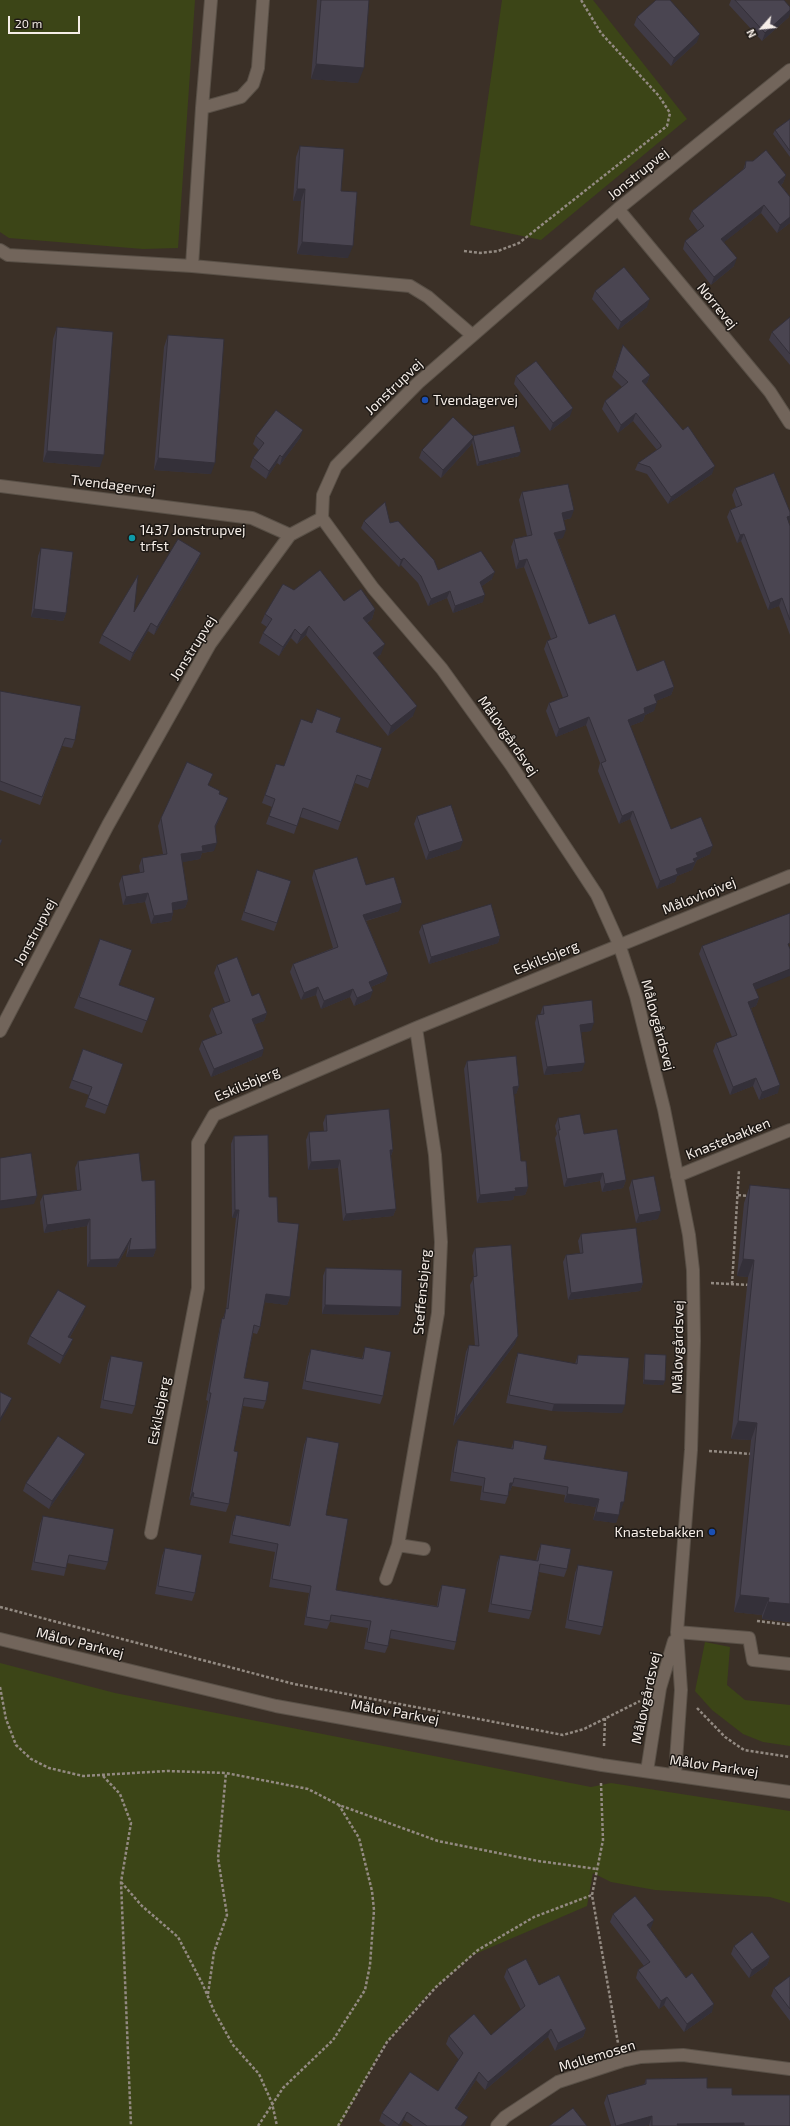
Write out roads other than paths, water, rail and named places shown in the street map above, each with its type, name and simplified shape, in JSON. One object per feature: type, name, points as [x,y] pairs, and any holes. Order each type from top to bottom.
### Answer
[{"type":"street","points":[[192,266],[202,108],[211,0]]},
{"type":"street","points":[[202,108],[241,97],[253,84],[258,68],[263,0]]},
{"type":"street","name":"Jonstrupvej","points":[[0,1031],[108,825],[210,644],[290,535],[322,518],[323,495],[336,466],[418,383],[472,335],[618,209],[790,70]]},
{"type":"street","name":"Nørrevej","points":[[618,209],[770,392],[790,423]]},
{"type":"street","points":[[2,253],[316,276],[410,286],[428,297],[472,335]]},
{"type":"street","name":"Tvendagervej","points":[[0,486],[252,518],[290,535]]},
{"type":"street","name":"Måløvgårdsvej","points":[[322,518],[373,588],[442,669],[511,765],[597,895],[619,944],[636,996],[664,1109],[689,1235],[693,1282],[694,1340],[691,1450],[677,1632],[680,1705],[675,1775]]},
{"type":"street","name":"Måløvhøjvej","points":[[619,944],[790,876]]},
{"type":"street","name":"Eskilsbjerg","points":[[151,1533],[198,1288],[198,1143],[214,1115],[416,1028],[619,944]]},
{"type":"street","name":"Steffensbjerg","points":[[386,1579],[398,1545],[438,1313],[440,1282],[441,1242],[435,1155],[416,1028]]},
{"type":"street","name":"Knastebakken","points":[[677,1176],[790,1130]]},
{"type":"street","points":[[398,1545],[424,1549]]},
{"type":"street","points":[[677,1632],[749,1638],[753,1660],[790,1664]]},
{"type":"street","name":"Måløvgårdsvej","points":[[647,1771],[660,1688],[677,1632]]},
{"type":"street","name":"Måløv Parkvej","points":[[0,1639],[276,1706],[602,1765],[790,1792]]},
{"type":"street","name":"Møllemosen","points":[[497,2126],[505,2117],[558,2082],[622,2061],[641,2057],[683,2055],[790,2069]]},
{"type":"place","name":"Tvendagervej","points":[[425,400]]},
{"type":"place","name":"1437 Jonstrupvej trfst","points":[[132,538]]},
{"type":"place","name":"Knastebakken","points":[[712,1532]]}]
